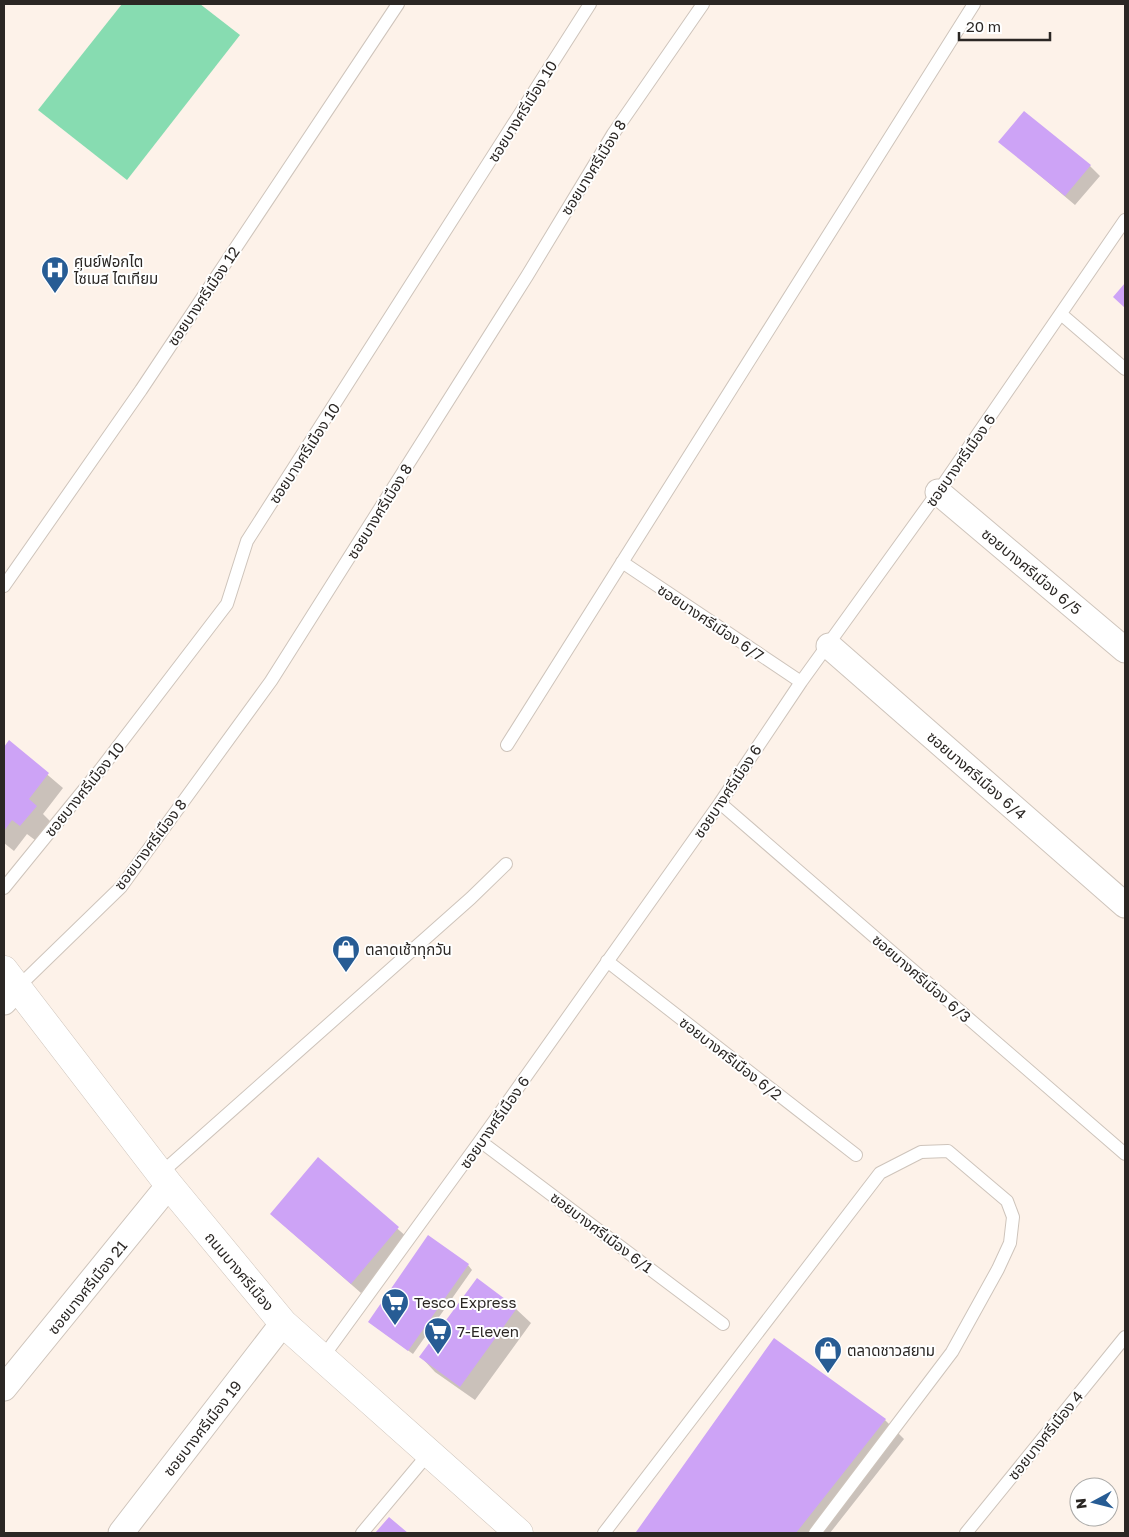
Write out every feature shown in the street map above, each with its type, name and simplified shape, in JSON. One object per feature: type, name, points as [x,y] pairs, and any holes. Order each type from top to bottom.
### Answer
[{"type":"street","name":"ซอยบางศรีเมือง 6/5","points":[[938,492],[1125,650]]},
{"type":"street","name":"ซอยบางศรีเมือง 6/4","points":[[829,646],[1125,905]]},
{"type":"street","name":"ถนนบางศรีเมือง","points":[[8,987],[283,1323],[519,1533]]},
{"type":"street","name":"ซอยบางศรีเมือง 21","points":[[4,1388],[165,1180]]},
{"type":"street","name":"ซอยบางศรีเมือง 19","points":[[121,1533],[283,1323]]},
{"type":"lane","name":"ซอยบางศรีเมือง 12","points":[[4,586],[141,390],[398,4]]},
{"type":"lane","name":"ซอยบางศรีเมือง 10","points":[[4,888],[100,770],[227,604],[247,541],[590,4]]},
{"type":"lane","name":"ซอยบางศรีเมือง 8","points":[[8,987],[121,887],[270,682],[527,276],[613,134],[703,4]]},
{"type":"lane","points":[[507,745],[974,4]]},
{"type":"lane","name":"ซอยบางศรีเมือง 6","points":[[323,1357],[480,1141],[720,803],[801,682],[829,646],[938,492],[1125,220]]},
{"type":"lane","points":[[1061,314],[1125,368]]},
{"type":"lane","name":"ซอยบางศรีเมือง 6/7","points":[[622,562],[801,682]]},
{"type":"lane","name":"ซอยบางศรีเมือง 6/3","points":[[720,803],[1125,1154]]},
{"type":"lane","points":[[165,1180],[506,864]]},
{"type":"lane","name":"ซอยบางศรีเมือง 6/2","points":[[607,961],[856,1155]]},
{"type":"lane","name":"ซอยบางศรีเมือง 6/1","points":[[480,1141],[724,1324]]},
{"type":"lane","points":[[604,1533],[880,1173],[920,1152],[948,1151],[1007,1201],[1013,1217],[1010,1243],[998,1270],[952,1352],[815,1533]]},
{"type":"lane","name":"ซอยบางศรีเมือง 4","points":[[966,1533],[1125,1337]]},
{"type":"lane","points":[[362,1533],[428,1453]]},
{"type":"green space","points":[[122,4],[200,4],[240,35],[127,180],[38,110]]},
{"type":"building","points":[[1024,111],[1091,165],[1065,196],[998,142]]},
{"type":"building","points":[[1125,283],[1125,308],[1113,297]]},
{"type":"building","points":[[9,740],[49,773],[29,799],[37,806],[20,826],[12,820],[4,831],[4,747]]},
{"type":"building","points":[[318,1157],[399,1227],[351,1284],[270,1214]]},
{"type":"building","points":[[428,1235],[469,1264],[408,1351],[368,1322]]},
{"type":"building","points":[[477,1278],[517,1308],[460,1387],[419,1357]]},
{"type":"building","points":[[774,1338],[886,1419],[796,1533],[636,1532]]},
{"type":"building","points":[[389,1517],[408,1533],[375,1533]]},
{"type":"place","name":"ศูนย์ฟอกไต ไซเมส ไตเทียม","points":[[55,294]]},
{"type":"place","name":"ตลาดเช้าทุกวัน","points":[[346,973]]},
{"type":"place","name":"Tesco Express","points":[[395,1326]]},
{"type":"place","name":"7-Eleven","points":[[438,1355]]},
{"type":"place","name":"ตลาดชาวสยาม","points":[[828,1374]]}]
